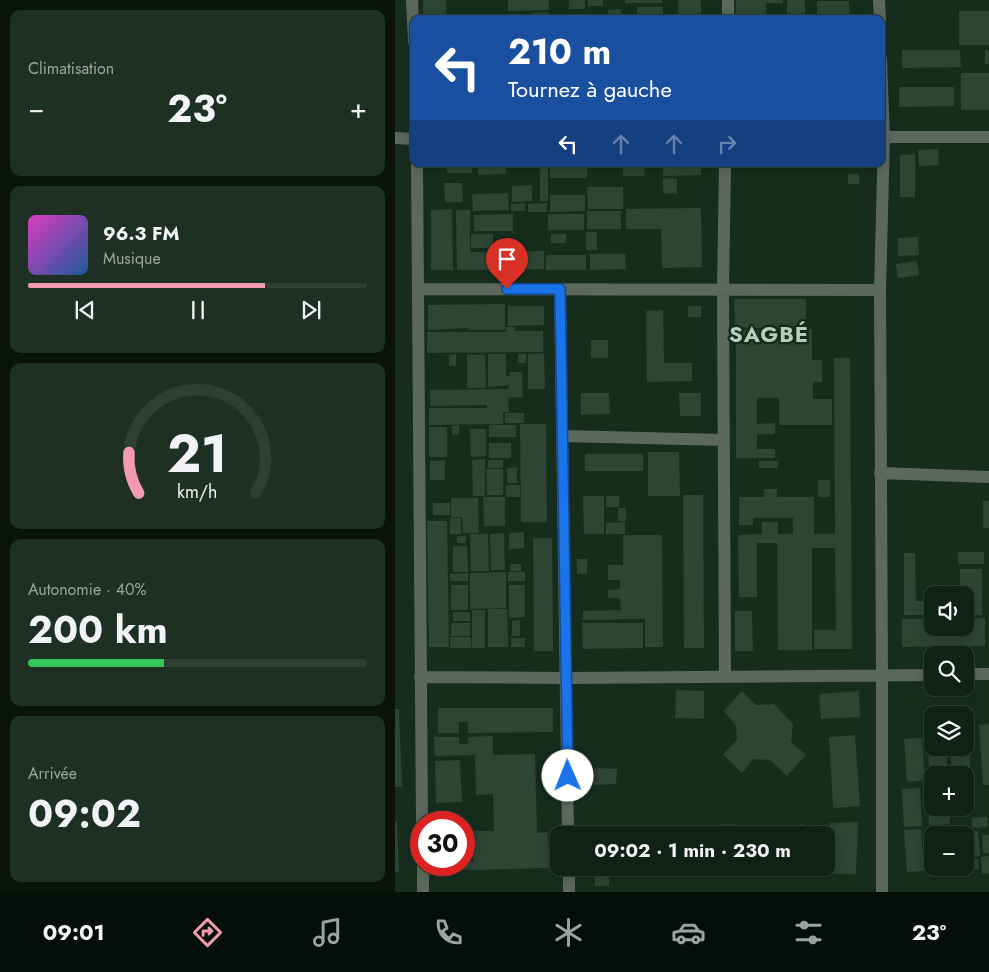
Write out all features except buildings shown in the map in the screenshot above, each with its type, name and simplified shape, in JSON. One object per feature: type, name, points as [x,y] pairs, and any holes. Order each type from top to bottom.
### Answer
[{"type":"street","points":[[412,0],[413,15]]},
{"type":"street","points":[[728,0],[728,15]]},
{"type":"street","points":[[879,0],[880,15]]},
{"type":"street","points":[[885,137],[989,137]]},
{"type":"street","points":[[395,138],[410,139]]},
{"type":"street","points":[[417,167],[422,811]]},
{"type":"street","points":[[725,167],[723,440],[725,676]]},
{"type":"street","points":[[882,167],[879,290],[883,675],[882,892]]},
{"type":"street","points":[[419,289],[879,290]]},
{"type":"street","points":[[560,289],[568,826]]},
{"type":"street","points":[[563,436],[723,440]]},
{"type":"street","points":[[880,473],[989,477]]},
{"type":"street","points":[[974,674],[989,674]]},
{"type":"street","points":[[420,677],[567,678],[924,675]]},
{"type":"street","points":[[423,876],[423,892]]},
{"type":"street","points":[[569,876],[569,892]]},
{"type":"district","name":"SAGBÉ","points":[[769,334]]},
{"type":"route","points":[[507,289],[560,289],[568,776]]}]
